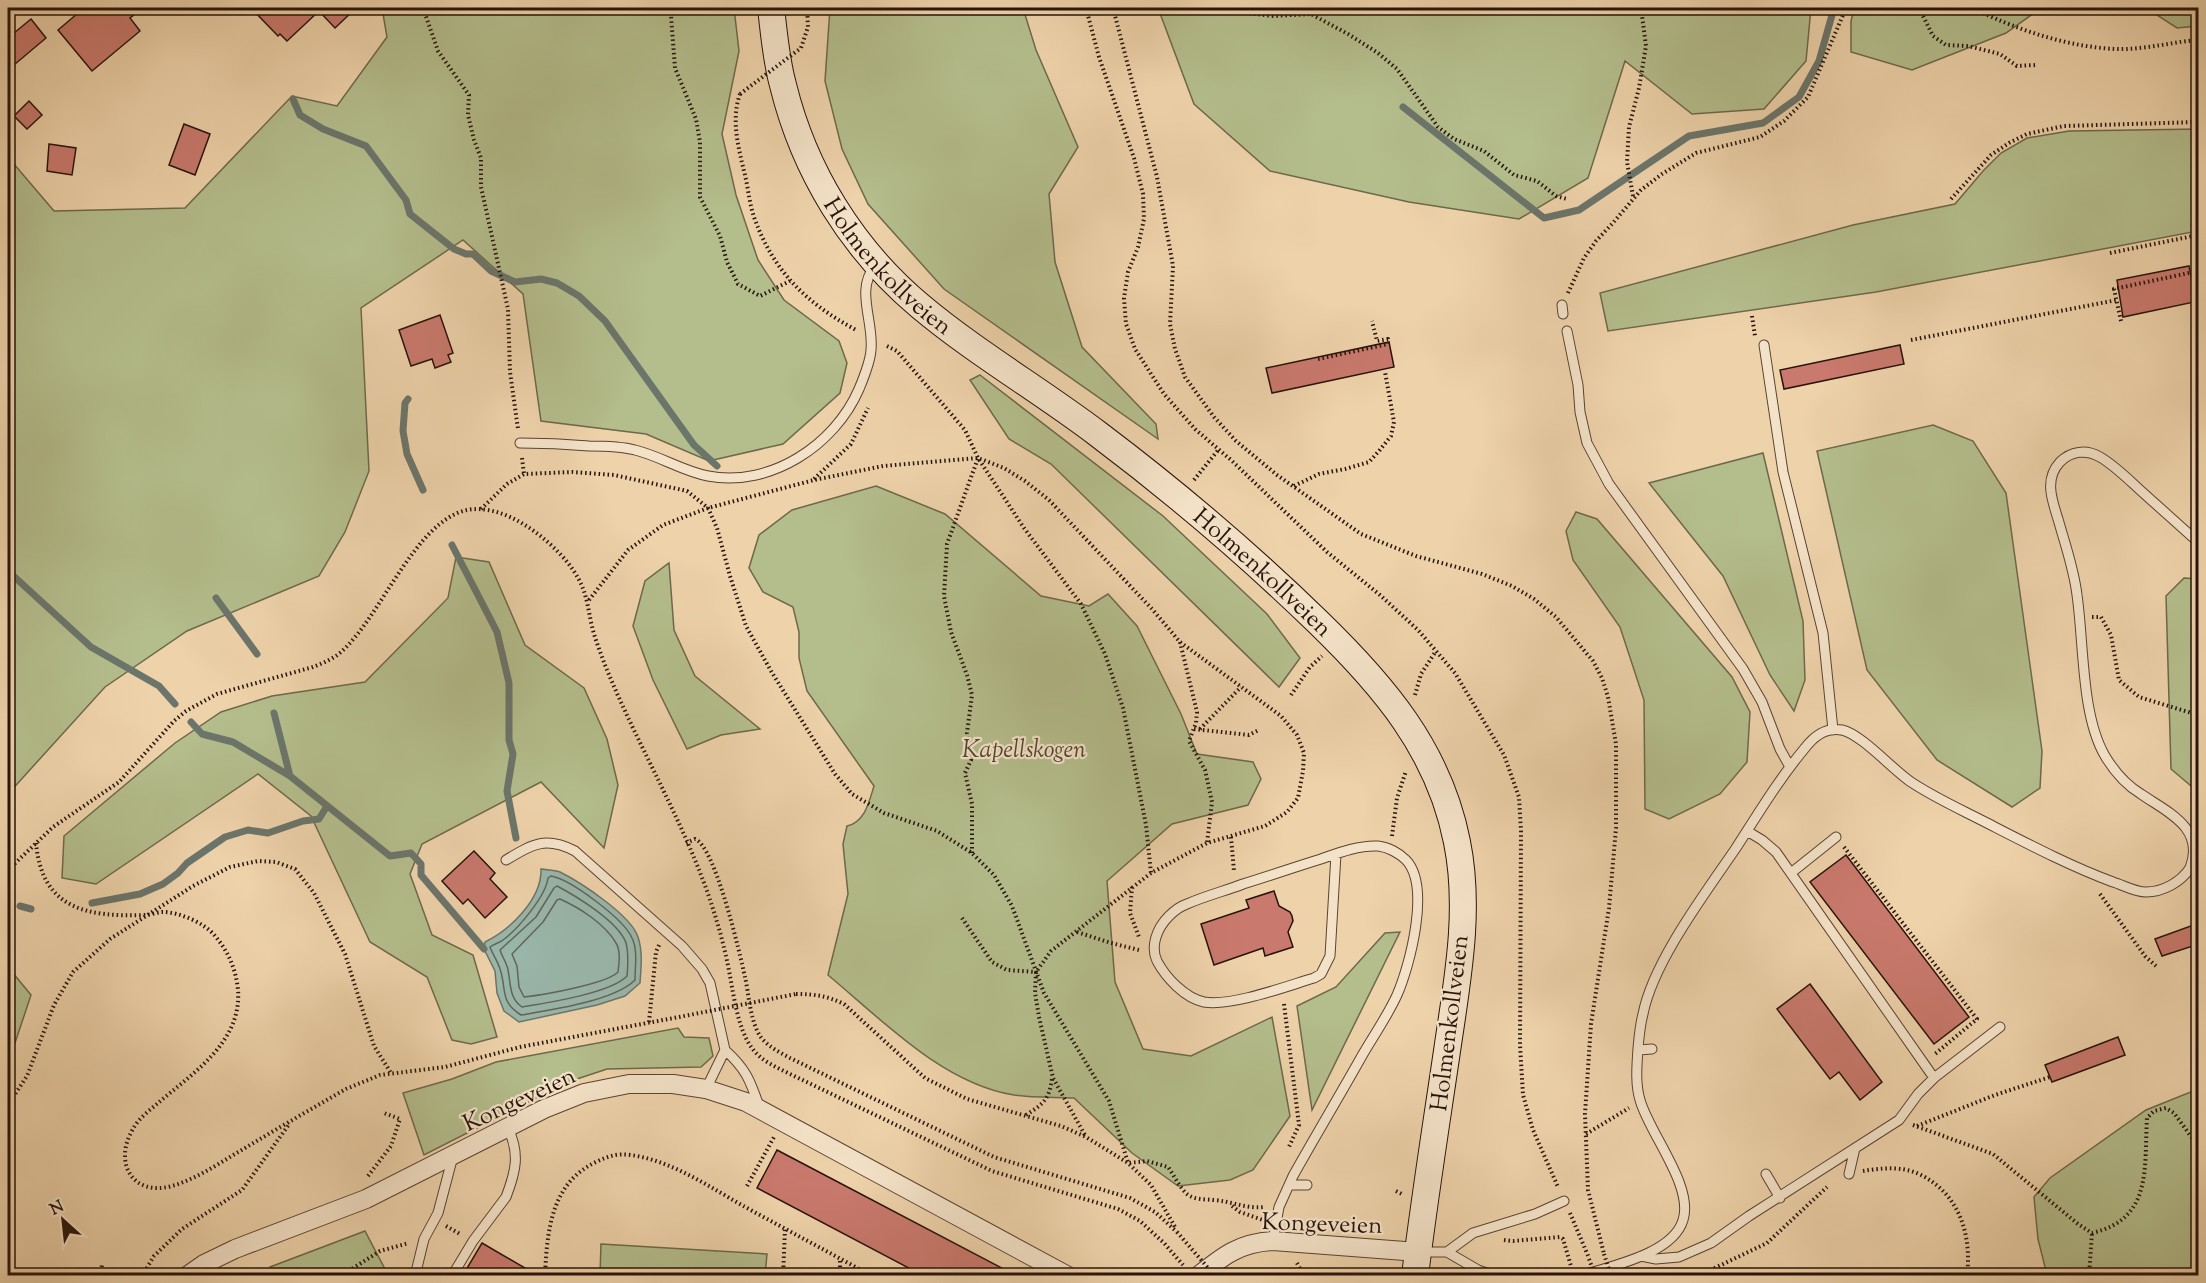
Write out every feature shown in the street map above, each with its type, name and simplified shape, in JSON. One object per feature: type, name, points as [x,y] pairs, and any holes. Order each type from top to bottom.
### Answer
[{"type":"main road","name":"Holmenkollveien","points":[[771,8],[782,81],[803,146],[830,201],[850,232],[877,264],[928,313],[1096,432],[1180,497],[1266,572],[1338,641],[1380,686],[1409,723],[1420,743],[1440,784],[1452,820],[1461,862],[1463,902],[1454,1005],[1416,1264]]},
{"type":"street","name":"Kongeveien","points":[[187,1275],[226,1253],[366,1200],[560,1102],[606,1088],[629,1084],[673,1084],[706,1089],[759,1108],[1068,1275]]},
{"type":"street","name":"Kongeveien","points":[[1191,1271],[1248,1244],[1273,1241],[1416,1264]]},
{"type":"lane","points":[[520,443],[623,447],[693,472],[716,477],[748,476],[795,460],[820,444],[842,420],[859,389],[871,351],[872,338],[865,290],[868,275],[877,264]]},
{"type":"lane","points":[[1567,331],[1584,431],[1590,452],[1609,484],[1712,624],[1752,684],[1790,767]]},
{"type":"lane","points":[[1764,345],[1783,472],[1823,633],[1833,730]]},
{"type":"lane","points":[[1580,1275],[1641,1256],[1660,1247],[1678,1232],[1686,1211],[1679,1182],[1641,1102],[1636,1074],[1643,1011],[1658,974],[1680,932],[1790,767],[1810,741],[1833,730],[1854,735],[1885,762],[1926,791],[2085,871],[2141,891],[2162,889],[2173,885],[2190,869],[2196,855],[2197,843],[2193,828],[2120,777],[2104,755],[2095,735],[2091,720],[2073,572],[2051,492],[2052,474],[2064,458],[2077,452],[2099,456],[2199,542]]},
{"type":"lane","points":[[1747,831],[1776,852],[1934,1078]]},
{"type":"lane","points":[[1791,873],[1836,837]]},
{"type":"lane","points":[[506,860],[535,844],[553,842],[564,845],[585,858],[666,931],[702,969],[710,983],[725,1050],[740,1063],[751,1082],[759,1108]]},
{"type":"lane","points":[[1273,1241],[1279,1207],[1289,1185],[1329,1123],[1365,1059],[1397,994],[1413,947],[1416,925],[1416,891],[1412,868],[1404,858],[1389,849],[1373,846],[1336,854],[1186,904],[1169,915],[1157,932],[1155,954],[1158,963],[1176,985],[1202,1002],[1227,1001],[1252,996],[1314,978],[1321,974],[1330,956],[1336,854]]},
{"type":"lane","points":[[1641,1256],[1656,1259],[1679,1257],[1697,1251],[1899,1120],[1934,1078],[2000,1028]]},
{"type":"lane","points":[[1638,1050],[1652,1049]]},
{"type":"lane","points":[[706,1089],[725,1050]]},
{"type":"lane","points":[[452,1275],[473,1241],[506,1197],[516,1158],[515,1142],[508,1128]]},
{"type":"lane","points":[[1849,1174],[1855,1148]]},
{"type":"lane","points":[[415,1275],[424,1239],[438,1213],[453,1156]]},
{"type":"lane","points":[[1766,1174],[1780,1198]]},
{"type":"lane","points":[[1289,1185],[1307,1185]]},
{"type":"lane","points":[[1416,1264],[1447,1252],[1473,1233],[1535,1214],[1564,1201]]},
{"type":"lane","points":[[1447,1252],[1478,1270],[1495,1275]]},
{"type":"path","points":[[423,8],[438,51],[469,95],[468,115],[481,158],[481,187],[508,309],[510,372],[524,474]]},
{"type":"path","points":[[672,8],[675,68],[696,119],[700,142],[700,197],[720,236],[727,262],[738,284],[760,296],[790,281]]},
{"type":"path","points":[[807,8],[807,27],[801,48],[740,94],[736,110],[736,131],[753,215],[770,256],[790,281],[830,316],[897,351],[965,430],[978,458],[1024,528],[1081,604],[1106,654],[1123,708],[1146,825],[1151,873]]},
{"type":"path","points":[[1086,8],[1099,57],[1134,158],[1143,194],[1144,219],[1138,247],[1128,272],[1124,298],[1126,324],[1135,349],[1164,394],[1195,429],[1327,552],[1403,615],[1437,651],[1455,673],[1504,755],[1519,796],[1521,832],[1520,1045],[1523,1095],[1533,1130],[1595,1275]]},
{"type":"path","points":[[1113,8],[1157,177],[1173,266],[1170,324],[1174,349],[1185,377],[1214,417],[1236,441],[1293,486],[1361,534],[1416,556],[1482,574],[1527,594],[1556,617],[1593,661],[1602,678],[1616,744],[1616,828],[1609,908],[1591,1024],[1586,1134],[1588,1190],[1611,1275]]},
{"type":"path","points":[[1219,8],[1273,16],[1311,14],[1348,34],[1378,53],[1397,69],[1438,127],[1454,140],[1484,151],[1514,175],[1537,181],[1556,196],[1567,200]]},
{"type":"path","points":[[1634,196],[1627,162],[1629,127],[1646,46],[1641,8]]},
{"type":"path","points":[[1575,277],[1596,241],[1634,196],[1662,174],[1696,153],[1760,138],[1784,121],[1808,97],[1843,15],[1843,8]]},
{"type":"path","points":[[1919,8],[1933,36],[1946,45],[1968,46],[2000,54],[2017,66],[2036,65]]},
{"type":"path","points":[[1976,8],[2007,24],[2076,43],[2116,49],[2146,48],[2199,40]]},
{"type":"path","points":[[1951,199],[1991,155],[2009,142],[2027,134],[2064,126],[2199,122]]},
{"type":"path","points":[[2110,253],[2199,235]]},
{"type":"path","points":[[2121,321],[2114,288],[2199,271]]},
{"type":"path","points":[[1911,340],[2117,300]]},
{"type":"path","points":[[1318,359],[1389,344],[1388,339],[1377,341],[1372,321]]},
{"type":"path","points":[[1293,486],[1318,474],[1369,462],[1391,436],[1394,422],[1384,372]]},
{"type":"path","points":[[1180,497],[1219,449]]},
{"type":"path","points":[[972,853],[972,804],[965,773],[971,760],[967,733],[972,695],[951,632],[944,596],[947,544],[978,458]]},
{"type":"path","points":[[588,601],[628,550],[663,525],[708,508],[814,480],[883,466],[978,458],[1004,468],[1049,500],[1180,642],[1281,716],[1297,735],[1304,753],[1298,798],[1287,812],[1265,826],[1207,843],[1151,873],[1051,951],[1036,972],[1035,993],[1053,1078],[1086,1137]]},
{"type":"path","points":[[480,510],[507,484],[524,474],[572,472],[632,478],[687,490],[708,508],[717,528],[746,626],[835,774],[852,794],[884,813],[937,831],[972,853],[994,875],[1012,906],[1044,993],[1108,1101],[1128,1163]]},
{"type":"path","points":[[8,870],[71,813],[100,797],[119,782],[174,721],[201,701],[225,691],[313,667],[342,652],[428,536],[440,524],[467,510],[504,514],[524,523],[543,539],[568,563],[586,591],[591,623],[606,668],[705,887],[720,929],[742,1029],[752,1048],[764,1060],[992,1171],[1118,1209],[1140,1221],[1191,1271]]},
{"type":"path","points":[[2080,618],[2101,617],[2111,635],[2119,680],[2139,697],[2199,715]]},
{"type":"path","points":[[1291,695],[1310,667],[1338,641]]},
{"type":"path","points":[[1180,642],[1197,712],[1197,729]]},
{"type":"path","points":[[1415,696],[1421,674],[1437,651]]},
{"type":"path","points":[[1207,843],[1212,802],[1205,770],[1190,741],[1197,729],[1241,687]]},
{"type":"path","points":[[1197,729],[1248,735],[1259,730]]},
{"type":"path","points":[[1389,849],[1397,798],[1410,760],[1420,743]]},
{"type":"path","points":[[1231,837],[1236,887]]},
{"type":"path","points":[[1836,837],[1977,1019],[1924,1063]]},
{"type":"path","points":[[686,843],[695,839],[704,846],[716,875],[738,944],[759,1035],[770,1046],[790,1058],[994,1157],[1130,1198],[1155,1212],[1177,1232],[1215,1275]]},
{"type":"path","points":[[36,843],[38,864],[46,882],[64,901],[90,913],[147,915],[161,912],[174,913],[213,933],[225,948],[232,963],[239,1003],[235,1020],[225,1041],[209,1059],[151,1109],[133,1128],[124,1154],[124,1163],[129,1174],[138,1184],[151,1189],[171,1186],[198,1176],[367,1079],[391,1073],[445,1067],[520,1047],[796,994],[816,994],[844,1004],[925,1078],[966,1099],[1026,1115],[1086,1137],[1128,1163],[1151,1185],[1177,1232]]},
{"type":"path","points":[[8,1104],[27,1076],[54,1005],[73,972],[110,939],[193,886],[230,867],[258,861],[276,862],[294,869],[314,893],[345,954],[374,1047],[391,1073]]},
{"type":"path","points":[[2085,871],[2145,956],[2156,966]]},
{"type":"path","points":[[1077,932],[1111,944],[1146,952],[1130,913],[1132,887]]},
{"type":"path","points":[[962,918],[992,962],[1007,970],[1036,972]]},
{"type":"path","points":[[649,1022],[656,952],[666,931]]},
{"type":"path","points":[[1282,994],[1299,1125],[1283,1159]]},
{"type":"path","points":[[1916,1126],[1995,1095],[2050,1077]]},
{"type":"path","points":[[1026,1115],[1042,1105],[1050,1094],[1053,1078]]},
{"type":"path","points":[[1586,1134],[1641,1102]]},
{"type":"path","points":[[1899,1120],[1993,1154],[2092,1233],[2106,1230],[2119,1222],[2133,1208],[2143,1191],[2147,1118],[2154,1111],[2166,1108],[2174,1113],[2199,1146]]},
{"type":"path","points":[[366,1200],[365,1183],[368,1175],[391,1146],[400,1119],[384,1113]]},
{"type":"path","points":[[142,1275],[154,1256],[182,1229],[242,1190],[292,1120]]},
{"type":"path","points":[[747,1186],[771,1141]]},
{"type":"path","points":[[545,1275],[550,1230],[560,1194],[572,1179],[591,1164],[612,1155],[634,1155],[663,1163],[872,1275]]},
{"type":"path","points":[[1128,1163],[1147,1161],[1168,1167],[1188,1195],[1196,1199],[1215,1200],[1253,1208],[1279,1207]]},
{"type":"path","points":[[1698,1275],[1767,1243],[1829,1185],[1849,1174],[1879,1169],[1902,1169],[1918,1173],[1936,1186],[1958,1210],[1969,1245],[1967,1275]]},
{"type":"path","points":[[1230,1204],[1240,1212],[1275,1222]]},
{"type":"path","points":[[446,1226],[466,1238]]},
{"type":"path","points":[[1488,1227],[1503,1240],[1563,1239],[1571,1265]]},
{"type":"path","points":[[783,1275],[785,1229]]},
{"type":"path","points":[[2089,1275],[2092,1233]]},
{"type":"path","points":[[341,1275],[380,1251],[424,1239]]},
{"type":"path","points":[[840,1258],[840,1275]]},
{"type":"path","points":[[1296,1260],[1304,1275]]},
{"type":"path","points":[[101,1275],[102,1264]]},
{"type":"green space","points":[[382,8],[734,8],[739,51],[722,134],[736,195],[758,260],[784,300],[839,341],[847,363],[840,393],[783,444],[709,461],[646,434],[541,421],[523,294],[463,240],[361,308],[369,471],[345,532],[319,576],[187,631],[105,687],[8,794],[8,157],[54,211],[185,208],[292,96],[337,106],[387,37]]},
{"type":"green space","points":[[830,8],[1023,8],[1036,50],[1078,147],[1049,194],[1055,262],[1082,347],[1156,424],[1158,439],[944,289],[868,204],[842,149],[825,81]]},
{"type":"green space","points":[[1158,8],[1811,8],[1806,61],[1764,109],[1692,114],[1625,61],[1588,178],[1519,219],[1409,202],[1270,171],[1194,104]]},
{"type":"green space","points":[[1854,8],[2041,8],[2006,33],[1912,70],[1851,52],[1851,21]]},
{"type":"green space","points":[[2146,8],[2198,8],[2198,26],[2177,28]]},
{"type":"green space","points":[[2198,129],[2198,231],[1876,292],[1608,331],[1600,293],[1853,225],[1955,204],[2001,153],[2027,138],[2069,131]]},
{"type":"green space","points":[[980,375],[1163,516],[1267,614],[1300,658],[1279,687],[1051,464],[1009,439],[970,380]]},
{"type":"green space","points":[[1933,425],[1973,441],[2006,493],[2042,751],[2040,788],[2012,807],[1937,760],[1867,670],[1817,451]]},
{"type":"green space","points":[[1763,453],[1803,621],[1805,680],[1794,711],[1770,675],[1723,576],[1649,483]]},
{"type":"green space","name":"Kapellskogen","points":[[876,486],[945,514],[1041,596],[1089,606],[1108,594],[1137,626],[1181,714],[1197,754],[1253,762],[1261,779],[1248,805],[1172,824],[1107,881],[1115,982],[1143,1049],[1191,1056],[1272,1017],[1290,1116],[1253,1170],[1230,1180],[1178,1186],[1132,1153],[1074,1098],[1014,1095],[962,1078],[914,1047],[828,975],[848,894],[843,844],[847,826],[862,816],[874,786],[807,691],[799,658],[799,632],[793,607],[763,592],[749,568],[759,535],[792,510]]},
{"type":"green space","points":[[1576,512],[1597,519],[1732,677],[1750,712],[1747,762],[1720,794],[1669,819],[1645,809],[1644,700],[1620,627],[1573,560],[1566,531]]},
{"type":"green space","points":[[456,557],[489,562],[525,645],[584,688],[607,739],[618,785],[604,848],[541,782],[422,844],[410,874],[432,935],[473,955],[497,1037],[471,1044],[452,1040],[427,977],[370,942],[311,816],[258,774],[96,884],[62,878],[64,836],[175,743],[221,712],[272,696],[365,682],[448,598]]},
{"type":"green space","points":[[669,563],[674,630],[695,676],[760,729],[721,735],[687,749],[653,680],[633,626],[645,581]]},
{"type":"green space","points":[[2184,578],[2198,579],[2198,784],[2191,786],[2171,769],[2166,596]]},
{"type":"green space","points":[[1400,932],[1312,1110],[1297,1006],[1336,987],[1385,933]]},
{"type":"green space","points":[[8,967],[31,995],[15,1043],[8,1052]]},
{"type":"green space","points":[[678,1028],[684,1037],[709,1038],[713,1056],[701,1067],[607,1069],[565,1083],[424,1155],[403,1093],[452,1079],[496,1062]]},
{"type":"green space","points":[[2198,1089],[2198,1275],[2047,1275],[2038,1239],[2034,1197],[2050,1178],[2146,1110]]},
{"type":"green space","points":[[365,1231],[386,1275],[273,1275],[270,1267]]},
{"type":"green space","points":[[601,1244],[767,1254],[765,1275],[600,1275]]},
{"type":"water","points":[[541,869],[558,871],[569,877],[592,891],[626,919],[640,943],[640,983],[625,996],[597,1005],[519,1022],[504,1011],[497,993],[495,971],[484,949],[485,942],[504,930],[523,912],[536,891]]},
{"type":"building","points":[[84,8],[143,8],[130,18],[140,31],[92,71],[58,30]]},
{"type":"building","points":[[251,8],[356,8],[335,28],[319,11],[287,41],[280,34],[278,36]]},
{"type":"building","points":[[31,19],[46,38],[8,70],[8,38]]},
{"type":"building","points":[[29,101],[42,115],[27,129],[14,116]]},
{"type":"building","points":[[184,124],[210,134],[195,175],[169,165]]},
{"type":"building","points":[[49,144],[76,148],[72,175],[47,171]]},
{"type":"building","points":[[2189,266],[2192,281],[2199,280],[2199,301],[2123,317],[2117,280]]},
{"type":"building","points":[[440,315],[453,353],[448,355],[451,362],[435,368],[432,359],[411,366],[399,330]]},
{"type":"building","points":[[1389,342],[1394,367],[1272,393],[1266,368]]},
{"type":"building","points":[[1900,345],[1904,364],[1784,389],[1780,370]]},
{"type":"building","points":[[474,851],[495,873],[490,879],[507,897],[485,918],[468,899],[463,904],[442,881]]},
{"type":"building","points":[[1846,855],[1969,1017],[1934,1044],[1810,882]]},
{"type":"building","points":[[1274,891],[1279,906],[1290,912],[1292,916],[1293,921],[1288,932],[1293,947],[1265,956],[1263,948],[1214,965],[1201,924],[1249,908],[1246,900]]},
{"type":"building","points":[[2199,923],[2199,944],[2162,956],[2155,939]]},
{"type":"building","points":[[1810,984],[1882,1082],[1860,1100],[1839,1072],[1830,1079],[1777,1009]]},
{"type":"building","points":[[2118,1037],[2125,1055],[2052,1082],[2045,1065]]},
{"type":"building","points":[[777,1150],[1015,1275],[922,1275],[757,1188]]},
{"type":"building","points":[[482,1243],[537,1275],[463,1275]]},
{"type":"waterway","points":[[1403,107],[1544,218],[1579,210],[1689,136],[1763,123],[1799,97],[1819,61],[1834,8]]},
{"type":"waterway","points":[[293,99],[300,115],[323,129],[366,146],[406,200],[410,214],[454,249],[473,254],[491,271],[515,282],[541,279],[557,283],[579,296],[605,321],[694,445],[717,466]]},
{"type":"waterway","points":[[408,399],[405,403],[403,431],[407,454],[423,490]]},
{"type":"waterway","points":[[452,545],[497,632],[509,683],[509,740],[513,754],[507,791],[516,838]]},
{"type":"waterway","points":[[8,571],[91,647],[159,686],[175,704]]},
{"type":"waterway","points":[[216,598],[257,654]]},
{"type":"waterway","points":[[274,713],[290,776]]},
{"type":"waterway","points":[[191,722],[202,734],[233,742],[290,776],[390,856],[411,853],[421,864],[421,875],[484,949]]},
{"type":"waterway","points":[[92,903],[140,894],[163,884],[187,863],[225,837],[248,830],[268,833],[303,821],[319,819],[327,806]]},
{"type":"waterway","points":[[20,906],[31,909]]}]
